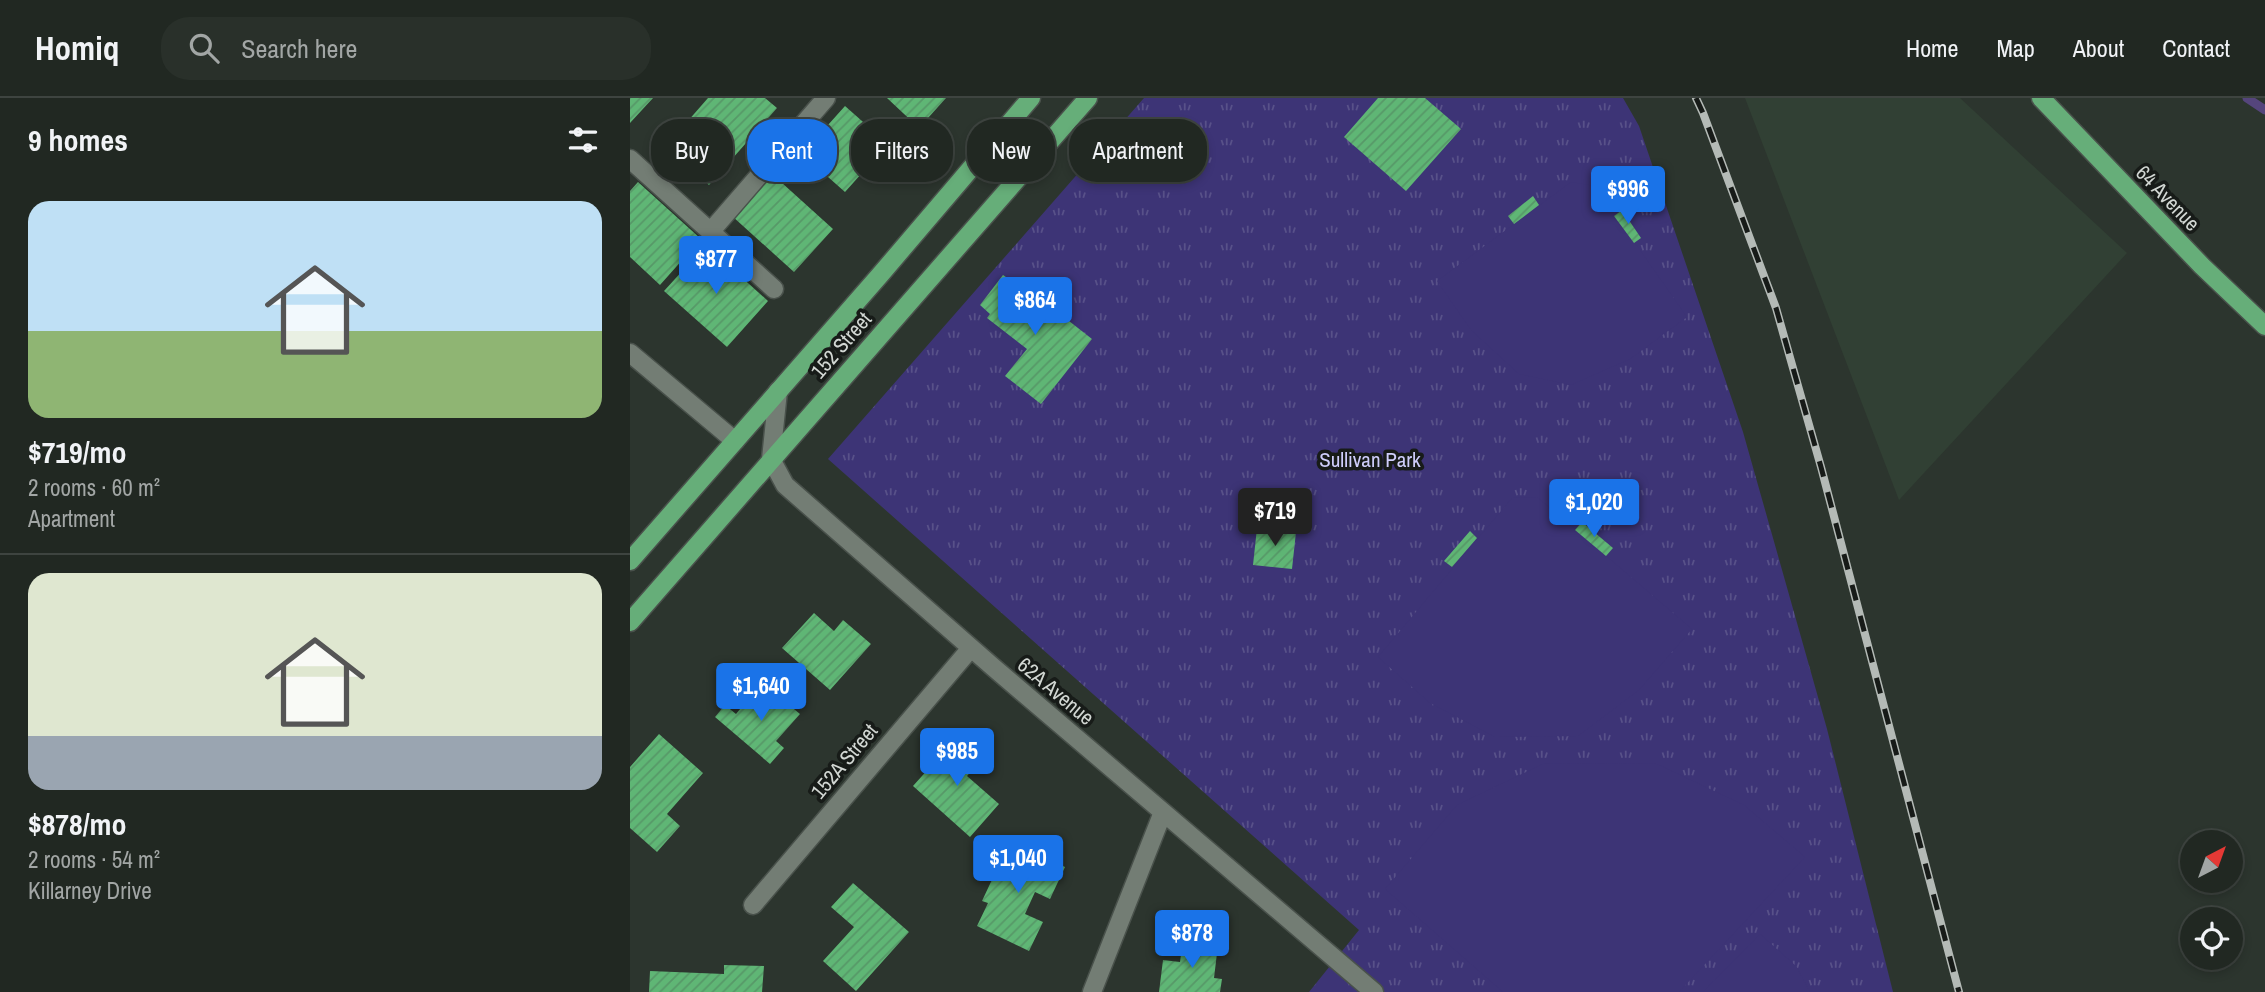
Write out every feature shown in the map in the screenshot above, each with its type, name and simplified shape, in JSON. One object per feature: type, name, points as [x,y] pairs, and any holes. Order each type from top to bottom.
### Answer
[{"type":"main road","name":"152 Street","points":[[630,561],[1031,98]]},
{"type":"main road","name":"152 Street","points":[[630,622],[1088,98]]},
{"type":"main road","name":"64 Avenue","points":[[2041,98],[2202,266],[2265,326]]},
{"type":"street","points":[[711,231],[826,98]]},
{"type":"street","points":[[630,159],[774,289]]},
{"type":"street","points":[[630,353],[735,441]]},
{"type":"street","points":[[771,459],[778,391]]},
{"type":"street","name":"62A Avenue","points":[[771,459],[785,485],[971,648],[1374,992]]},
{"type":"street","name":"152A Street","points":[[753,905],[971,648]]},
{"type":"street","points":[[1092,992],[1163,812]]},
{"type":"shaded area","points":[[1745,98],[1960,98],[2127,253],[1899,500]]},
{"type":"green space","name":"Sullivan Park","points":[[1144,98],[1623,98],[1639,126],[1743,432],[1827,729],[1893,992],[1309,992],[1359,930],[828,459],[1070,182],[1207,182],[1207,119],[1126,119]]},
{"type":"green space","points":[[1571,182],[1595,186],[1687,317],[1630,359],[1571,385],[1519,374],[1471,330],[1437,281]]},
{"type":"green space","points":[[1537,497],[1692,629],[1639,690],[1578,736],[1495,737],[1430,703],[1378,657],[1512,498]]},
{"type":"green space","points":[[1545,763],[1657,764],[1744,805],[1805,857],[1679,992],[1503,992],[1385,889],[1457,805]]},
{"type":"green space","points":[[1760,934],[1796,966],[1810,992],[1703,992]]},
{"type":"building","points":[[630,98],[653,98],[630,123]]},
{"type":"building","points":[[708,98],[765,98],[777,108],[767,119],[747,119],[747,142],[733,158],[733,119],[690,119]]},
{"type":"building","points":[[887,98],[946,98],[927,119],[909,119]]},
{"type":"building","points":[[1378,98],[1425,98],[1461,129],[1406,191],[1344,137]]},
{"type":"building","points":[[845,106],[860,119],[851,119],[851,182],[854,182],[845,192],[834,182],[837,182],[837,119],[833,119]]},
{"type":"building","points":[[638,182],[701,239],[660,285],[630,257],[630,191]]},
{"type":"building","points":[[763,182],[781,182],[833,229],[794,272],[732,216]]},
{"type":"building","points":[[1533,196],[1539,205],[1514,224],[1508,216]]},
{"type":"building","points":[[1622,210],[1641,238],[1634,243],[1614,216]]},
{"type":"building","points":[[706,245],[768,301],[727,347],[664,291]]},
{"type":"building","points":[[1003,275],[1016,284],[1018,281],[1092,339],[1041,404],[1005,376],[1027,349],[987,318],[990,314],[980,305]]},
{"type":"building","points":[[1582,522],[1613,548],[1606,556],[1575,530]]},
{"type":"building","points":[[1257,528],[1296,532],[1292,569],[1253,565]]},
{"type":"building","points":[[1470,531],[1477,538],[1452,567],[1444,561]]},
{"type":"building","points":[[814,613],[834,631],[843,620],[871,644],[830,690],[782,648]]},
{"type":"building","points":[[771,690],[800,714],[776,741],[784,748],[770,764],[715,717],[725,705],[736,714],[754,692],[763,699]]},
{"type":"building","points":[[659,734],[703,773],[667,814],[680,826],[657,852],[630,828],[630,767]]},
{"type":"building","points":[[958,736],[983,758],[967,776],[999,804],[970,837],[913,786]]},
{"type":"building","points":[[1010,841],[1065,867],[1050,899],[1035,892],[1025,914],[1043,922],[1029,951],[977,926],[988,903],[982,901]]},
{"type":"building","points":[[853,883],[909,932],[856,991],[823,961],[854,927],[831,907]]},
{"type":"building","points":[[1183,940],[1218,945],[1214,978],[1222,979],[1220,992],[1159,992],[1163,960],[1180,962]]},
{"type":"building","points":[[724,965],[764,966],[762,992],[649,992],[650,971],[724,974]]},
{"type":"waterway","points":[[2247,98],[2265,110]]},
{"type":"railway","points":[[1696,98],[1776,308],[1821,467],[1959,992]]}]
